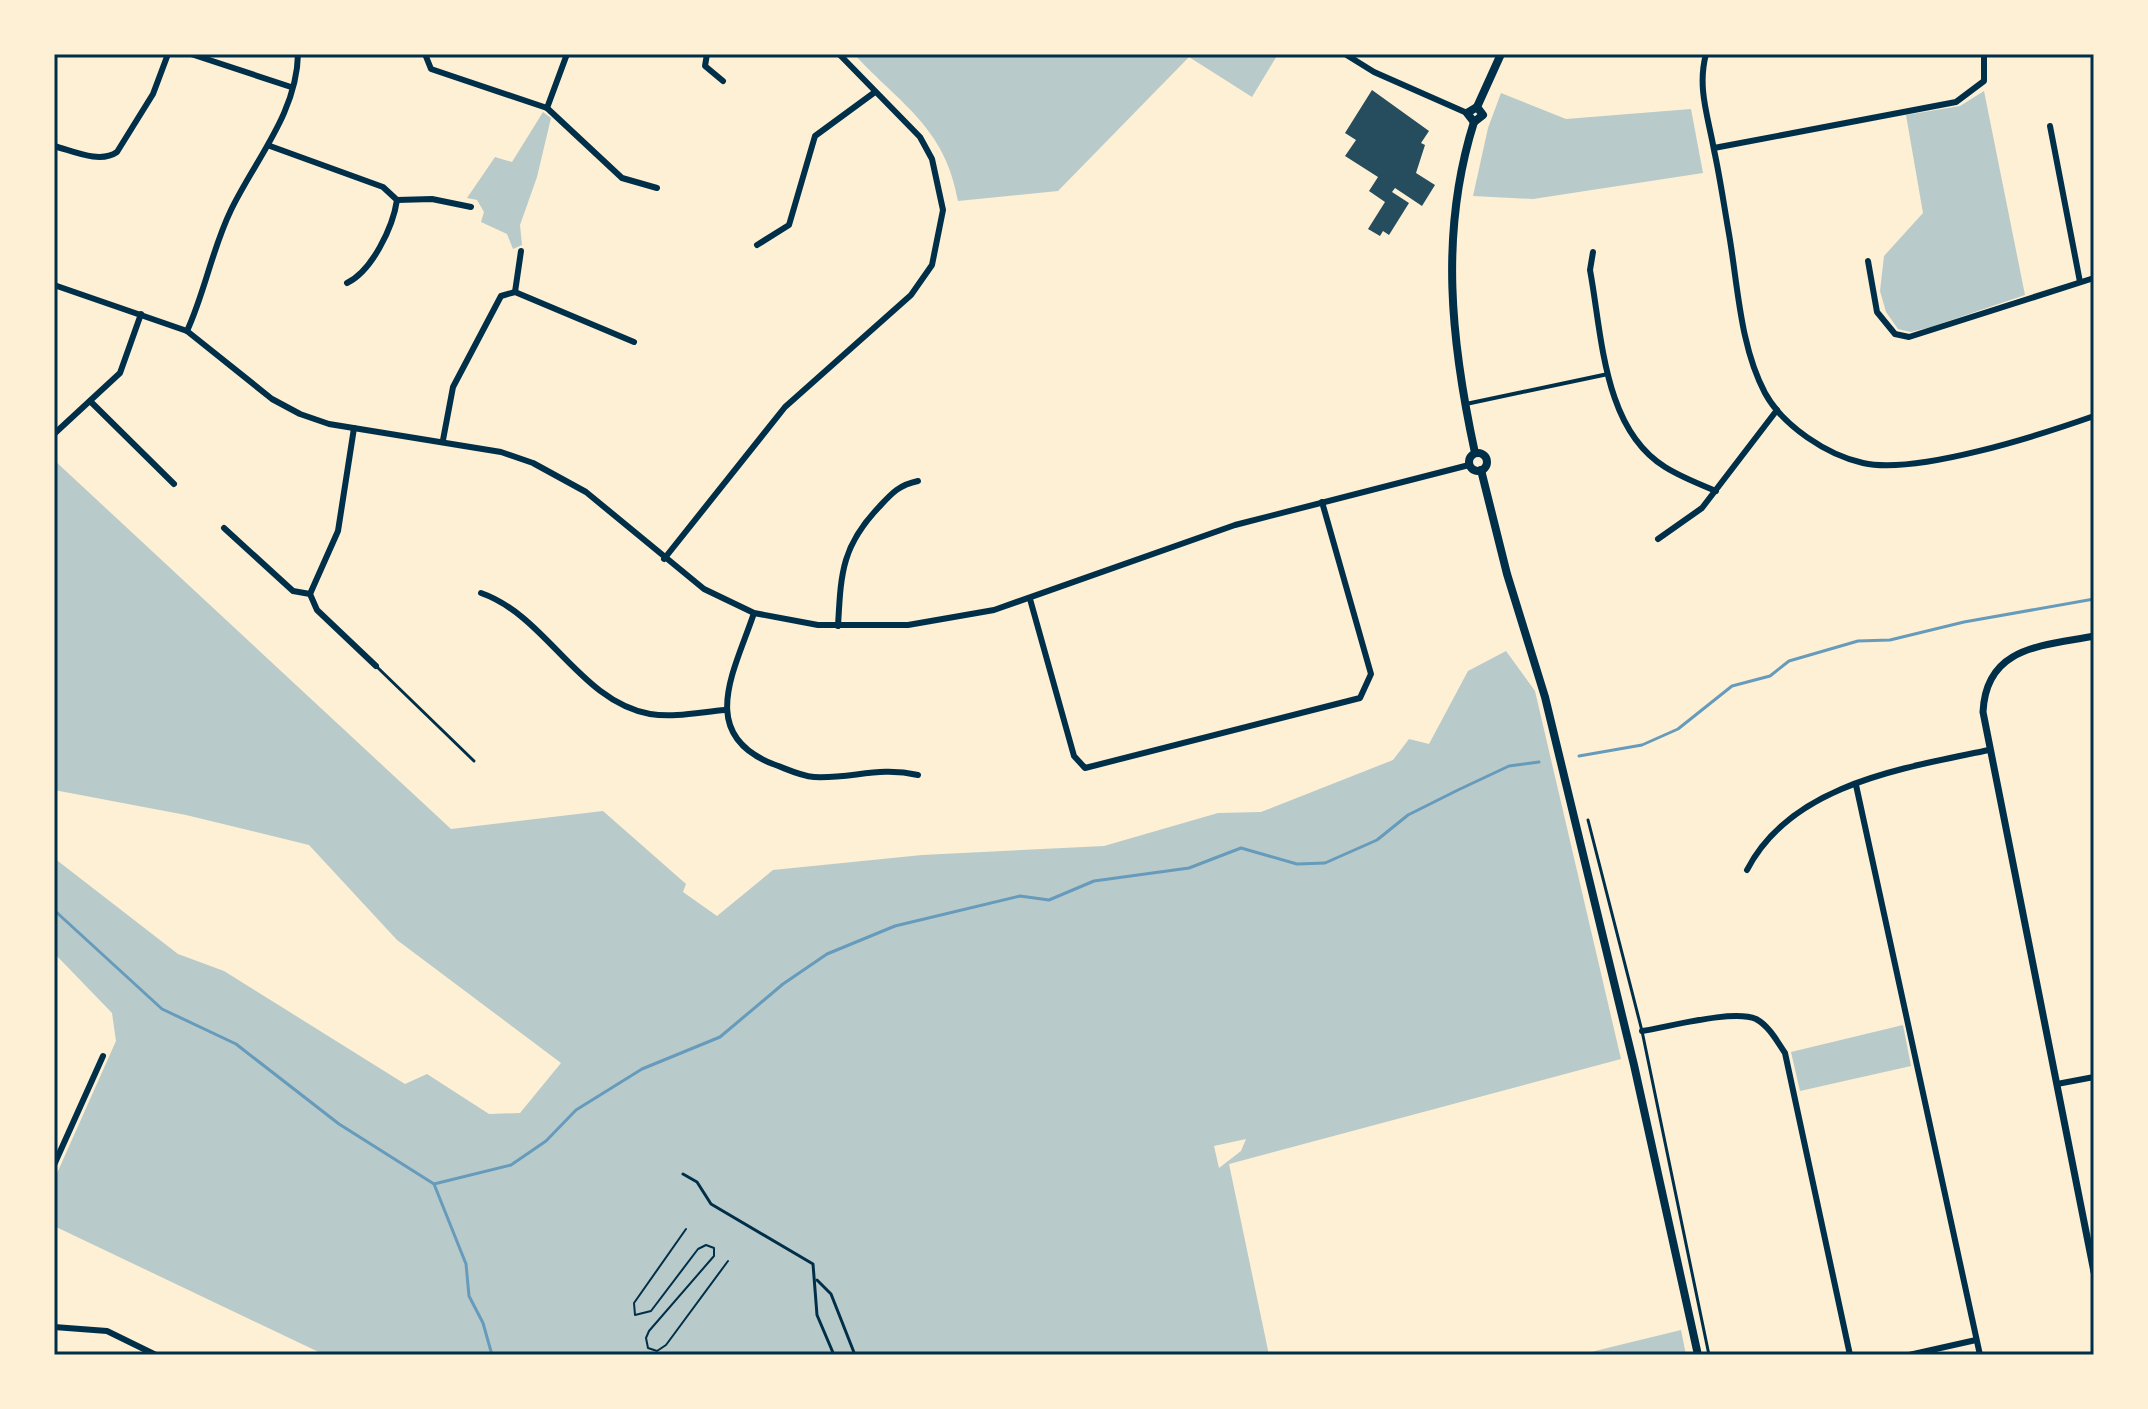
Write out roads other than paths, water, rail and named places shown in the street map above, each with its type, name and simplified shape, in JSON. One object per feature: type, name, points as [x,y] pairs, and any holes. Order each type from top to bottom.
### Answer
[{"type":"main road","points":[[1474,122],[1467,113],[1477,107],[1501,54]]},
{"type":"main road","points":[[1475,453],[1450,281],[1453,223],[1474,122],[1483,115],[1477,107]]},
{"type":"main road","points":[[1475,453],[1469,465],[1481,470]]},
{"type":"main road","points":[[1475,453],[1486,458],[1487,464],[1481,470]]},
{"type":"main road","points":[[1481,470],[1507,574],[1545,697],[1634,1065],[1698,1355]]},
{"type":"street","points":[[54,146],[108,158],[117,152],[153,94],[168,54]]},
{"type":"street","points":[[191,54],[291,87]]},
{"type":"street","points":[[187,331],[231,209],[270,146],[291,87],[298,54]]},
{"type":"street","points":[[425,54],[431,69],[547,108],[622,178],[657,188]]},
{"type":"street","points":[[547,108],[567,54]]},
{"type":"street","points":[[707,54],[705,66],[723,81]]},
{"type":"street","points":[[664,559],[785,407],[901,305],[932,265],[943,210],[932,159],[920,137],[839,54]]},
{"type":"street","points":[[1345,54],[1374,72],[1467,113]]},
{"type":"street","points":[[1706,54],[1702,71],[1703,104],[1714,148],[1748,348],[1766,395],[1801,433],[1863,463],[1926,461],[2094,416]]},
{"type":"street","points":[[1714,148],[1956,102],[1984,81],[1984,54]]},
{"type":"street","points":[[757,245],[789,225],[815,136],[875,92]]},
{"type":"street","points":[[2050,126],[2080,282]]},
{"type":"street","points":[[270,146],[383,187],[397,200],[432,199],[471,207]]},
{"type":"street","points":[[347,283],[363,273],[392,219],[397,200]]},
{"type":"street","points":[[515,292],[521,251]]},
{"type":"street","points":[[1593,252],[1590,270],[1616,405],[1630,429],[1663,466],[1716,491]]},
{"type":"street","points":[[1868,261],[1877,312],[1895,334],[1909,337],[2094,278]]},
{"type":"street","points":[[54,285],[187,331],[286,407],[329,424],[443,440],[501,452],[561,477],[607,507],[664,559],[704,589],[754,613],[838,626],[932,623],[1030,599],[1235,525],[1469,465]]},
{"type":"street","points":[[443,440],[453,387],[501,296],[515,292],[634,342]]},
{"type":"street","points":[[54,434],[120,373],[141,314]]},
{"type":"street","points":[[1466,404],[1610,374]]},
{"type":"street","points":[[90,401],[174,484]]},
{"type":"street","points":[[1658,539],[1702,508],[1777,410]]},
{"type":"street","points":[[354,428],[338,531],[310,594],[317,610],[376,666]]},
{"type":"street","points":[[838,626],[841,574],[855,532],[900,485],[918,481]]},
{"type":"street","points":[[1030,599],[1074,756],[1085,768],[1360,698],[1371,674],[1322,502]]},
{"type":"street","points":[[224,528],[293,591],[310,594]]},
{"type":"street","points":[[481,593],[505,601],[603,692],[631,708],[669,716],[725,710]]},
{"type":"street","points":[[754,613],[725,710],[733,733],[743,748],[804,775],[834,776],[890,769],[918,775]]},
{"type":"street","points":[[2094,636],[2029,649],[1997,668],[1984,695],[1989,750],[2094,1272]]},
{"type":"street","points":[[1747,870],[1767,837],[1784,821],[1856,785],[1894,770],[1989,750]]},
{"type":"street","points":[[1856,785],[1980,1355]]},
{"type":"street","points":[[1642,1031],[1732,1016],[1755,1019],[1772,1032],[1785,1053],[1850,1355]]},
{"type":"street","points":[[54,1165],[103,1056]]},
{"type":"street","points":[[2057,1084],[2094,1077]]},
{"type":"street","points":[[54,1327],[107,1331],[156,1355]]},
{"type":"street","points":[[1909,1355],[1976,1340]]},
{"type":"lane","points":[[376,666],[474,761]]},
{"type":"lane","points":[[1588,820],[1642,1031],[1709,1355]]},
{"type":"lane","points":[[683,1174],[697,1182],[711,1204],[809,1260],[817,1280],[817,1315],[834,1355]]},
{"type":"lane","points":[[817,1280],[831,1294],[855,1355]]},
{"type":"waterway","points":[[1579,756],[1642,745],[1678,729],[1732,686],[1770,676],[1789,661],[1858,641],[1890,640],[1964,622],[2094,599]]},
{"type":"waterway","points":[[434,1184],[511,1165],[546,1141],[576,1110],[642,1069],[720,1037],[783,984],[827,954],[895,926],[1020,896],[1049,900],[1094,881],[1189,868],[1241,848],[1297,864],[1325,863],[1377,840],[1408,815],[1458,790],[1509,766],[1539,762]]},
{"type":"waterway","points":[[54,910],[162,1009],[236,1044],[339,1124],[434,1184],[466,1264],[469,1296],[483,1323],[492,1355]]}]
